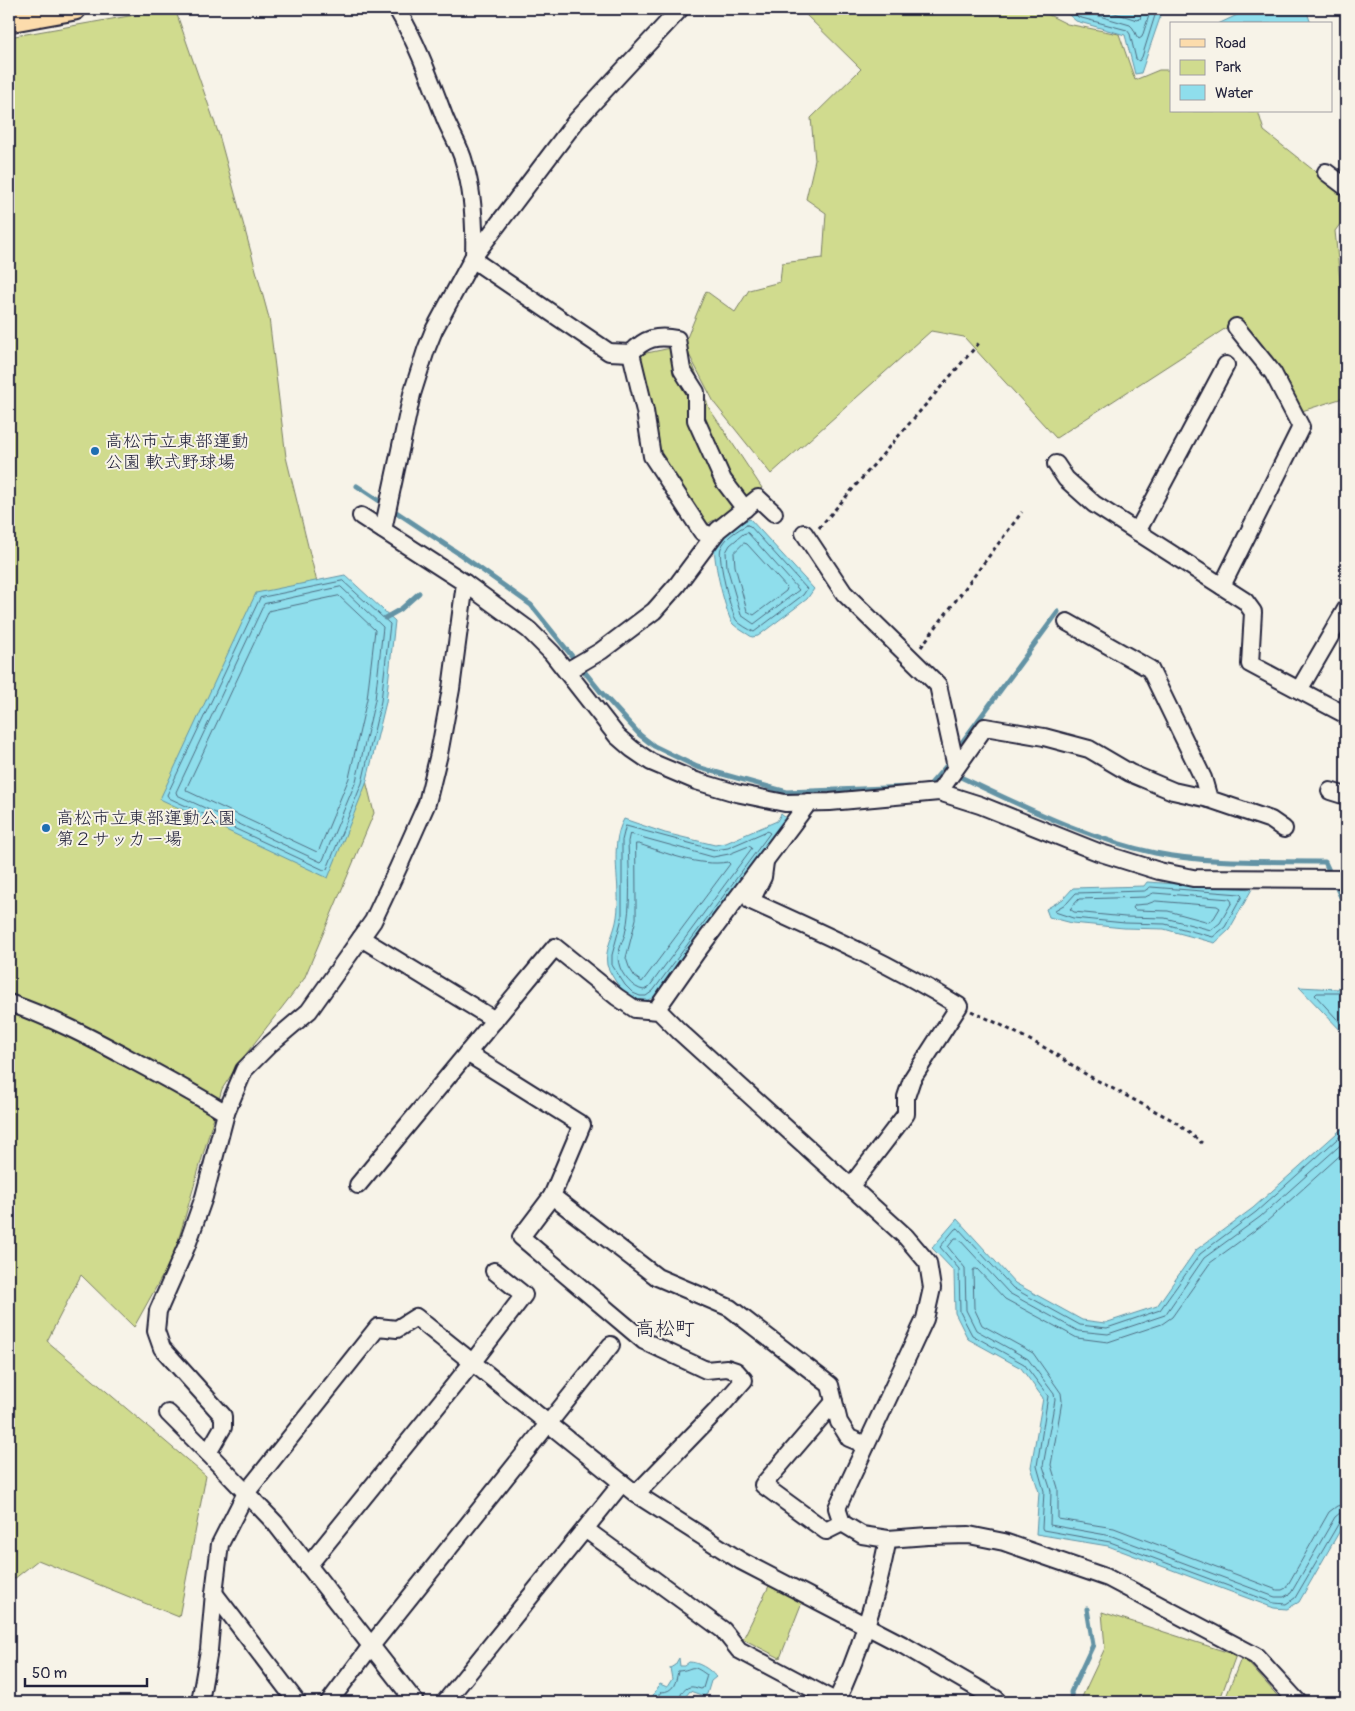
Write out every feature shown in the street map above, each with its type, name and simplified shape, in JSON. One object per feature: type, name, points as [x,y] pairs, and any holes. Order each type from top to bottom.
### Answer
[{"type":"main road","points":[[9,21],[75,9]]},
{"type":"street","points":[[396,9],[408,28],[430,76],[445,119],[464,162],[474,213],[473,257]]},
{"type":"street","points":[[383,530],[412,394],[426,350],[434,330],[473,257],[576,121],[680,9]]},
{"type":"street","points":[[1326,172],[1346,188]]},
{"type":"street","points":[[473,257],[610,352],[631,353]]},
{"type":"street","points":[[1222,586],[1301,427],[1273,374],[1236,327]]},
{"type":"street","points":[[631,353],[640,343],[653,338],[668,337],[677,339],[682,370],[696,392],[696,420],[723,480],[745,509]]},
{"type":"street","points":[[631,353],[645,410],[652,456],[702,532],[713,536]]},
{"type":"street","points":[[1137,532],[1226,365]]},
{"type":"street","points":[[1056,464],[1066,479],[1094,504],[1245,601],[1253,612],[1250,664],[1346,715]]},
{"type":"street","points":[[567,671],[601,651],[654,611],[677,585],[718,530],[758,498],[774,513]]},
{"type":"street","points":[[361,516],[464,583],[529,630],[567,671],[617,736],[651,762],[696,781],[736,793],[785,803],[939,792],[989,809],[1098,852],[1193,878],[1346,879]]},
{"type":"street","points":[[806,536],[844,593],[938,685],[956,767]]},
{"type":"street","points":[[208,1453],[223,1427],[223,1416],[162,1348],[156,1331],[158,1311],[187,1245],[204,1197],[226,1113],[244,1070],[269,1045],[309,1011],[373,921],[427,803],[439,754],[451,690],[464,583]]},
{"type":"street","points":[[1299,690],[1346,609]]},
{"type":"street","points":[[1067,622],[1150,669],[1204,778],[1209,799]]},
{"type":"street","points":[[939,792],[985,727],[1044,737],[1089,749],[1130,773],[1173,791],[1209,799],[1271,820],[1284,829]]},
{"type":"street","points":[[1330,791],[1346,796]]},
{"type":"street","points":[[659,1011],[659,1006],[680,976],[810,802]]},
{"type":"street","points":[[764,862],[763,877],[752,901],[844,943],[929,987],[959,1006],[912,1079],[906,1097],[906,1114],[851,1186]]},
{"type":"street","points":[[361,938],[495,1020]]},
{"type":"street","points":[[358,1185],[555,946],[617,997],[635,1009],[659,1011],[679,1032],[906,1237],[928,1262],[932,1288],[925,1319],[837,1508],[842,1523],[862,1535],[888,1539],[969,1535],[1004,1542],[1108,1578],[1256,1656],[1298,1702]]},
{"type":"street","points":[[9,1002],[58,1022],[101,1043],[197,1095],[226,1113]]},
{"type":"street","points":[[467,1053],[582,1125],[552,1196],[521,1237],[644,1341],[706,1370],[726,1368],[736,1371],[744,1380],[636,1494]]},
{"type":"street","points":[[552,1196],[657,1277],[730,1308],[830,1385],[839,1422],[849,1438],[866,1445]]},
{"type":"street","points":[[308,1566],[472,1363],[524,1295],[494,1271]]},
{"type":"street","points":[[200,1702],[210,1650],[220,1544],[246,1494],[378,1327],[397,1329],[416,1318],[636,1494],[741,1561],[903,1645],[996,1699],[995,1702]]},
{"type":"street","points":[[329,1702],[611,1345]]},
{"type":"street","points":[[834,1402],[763,1485],[826,1531],[842,1523]]},
{"type":"street","points":[[168,1413],[275,1523],[415,1702]]},
{"type":"street","points":[[445,1702],[622,1483]]},
{"type":"street","points":[[585,1530],[723,1630],[739,1650],[836,1702],[879,1585],[888,1539]]},
{"type":"street","points":[[214,1593],[297,1702]]},
{"type":"path","points":[[806,536],[979,343]]},
{"type":"path","points":[[912,660],[1022,512]]},
{"type":"path","points":[[959,1006],[1050,1050],[1087,1075],[1174,1121],[1202,1143]]},
{"type":"green space","points":[[175,9],[219,135],[269,318],[286,457],[374,813],[304,979],[239,1063],[222,1089],[174,1255],[134,1327],[81,1275],[47,1341],[206,1476],[179,1617],[38,1560],[9,1583],[9,37]]},
{"type":"green space","points":[[800,9],[1037,9],[1067,24],[1119,34],[1135,80],[1159,70],[1170,70],[1170,112],[1258,112],[1264,131],[1346,196],[1346,216],[1335,231],[1346,324],[1346,397],[1302,411],[1282,375],[1240,319],[1056,438],[964,337],[931,331],[771,474],[715,404],[684,345],[706,291],[735,312],[749,290],[780,282],[782,263],[823,258],[826,213],[806,199],[815,160],[811,118],[861,69]]},
{"type":"green space","points":[[671,348],[693,365],[709,408],[762,488],[735,508],[702,527],[657,458],[637,355]]},
{"type":"green space","points":[[769,1586],[802,1602],[780,1658],[743,1639]]},
{"type":"green space","points":[[1102,1612],[1236,1655],[1219,1702],[1083,1702],[1082,1697],[1105,1648]]},
{"type":"green space","points":[[1242,1656],[1283,1702],[1224,1702]]},
{"type":"water","points":[[1062,9],[1163,9],[1141,73],[1135,74],[1125,35],[1076,21]]},
{"type":"water","points":[[1250,9],[1306,9],[1310,22],[1222,22]]},
{"type":"water","points":[[750,519],[814,589],[807,599],[758,636],[752,637],[735,626],[730,619],[721,587],[715,554],[717,543],[724,534]]},
{"type":"water","points":[[345,575],[395,621],[386,702],[366,784],[328,878],[160,799],[256,593]]},
{"type":"water","points":[[781,814],[788,820],[657,995],[645,1001],[639,1001],[629,996],[614,978],[606,959],[617,917],[616,854],[619,830],[624,819],[665,833],[715,845],[726,843],[777,821]]},
{"type":"water","points":[[1147,882],[1252,889],[1229,930],[1215,943],[1164,929],[1124,928],[1072,923],[1049,917],[1046,909],[1063,899],[1073,888],[1144,886]]},
{"type":"water","points":[[1346,974],[1346,1036],[1299,987],[1338,989]]},
{"type":"water","points":[[1346,1125],[1346,1520],[1299,1602],[1287,1609],[1274,1608],[1108,1546],[1036,1534],[1039,1492],[1031,1467],[1043,1398],[1021,1368],[968,1339],[955,1313],[954,1271],[932,1248],[957,1219],[1015,1283],[1082,1320],[1105,1323],[1157,1306],[1196,1250],[1253,1208]]},
{"type":"water","points":[[679,1658],[680,1666],[684,1666],[689,1662],[696,1663],[716,1677],[711,1681],[707,1694],[704,1696],[690,1691],[686,1696],[685,1702],[643,1702],[645,1698],[652,1697],[660,1684],[667,1687],[672,1679],[670,1668],[675,1665]]},
{"type":"waterway","points":[[357,486],[461,555],[531,605],[600,691],[640,735],[654,746],[697,767],[787,792],[909,787]]},
{"type":"waterway","points":[[385,618],[401,609],[419,593]]},
{"type":"waterway","points":[[963,741],[1058,612]]},
{"type":"waterway","points":[[925,786],[929,786],[949,763]]},
{"type":"waterway","points":[[954,774],[1052,819],[1129,847],[1176,857],[1197,859],[1325,862],[1346,908]]},
{"type":"waterway","points":[[1072,1702],[1071,1692],[1093,1645],[1087,1609]]},
{"type":"place","name":"高松市立東部運動 公園 軟式野球場","points":[[95,451]]},
{"type":"place","name":"高松市立東部運動公園 第２サッカー場","points":[[46,828]]},
{"type":"district","name":"高松町","points":[[665,1328]]}]
